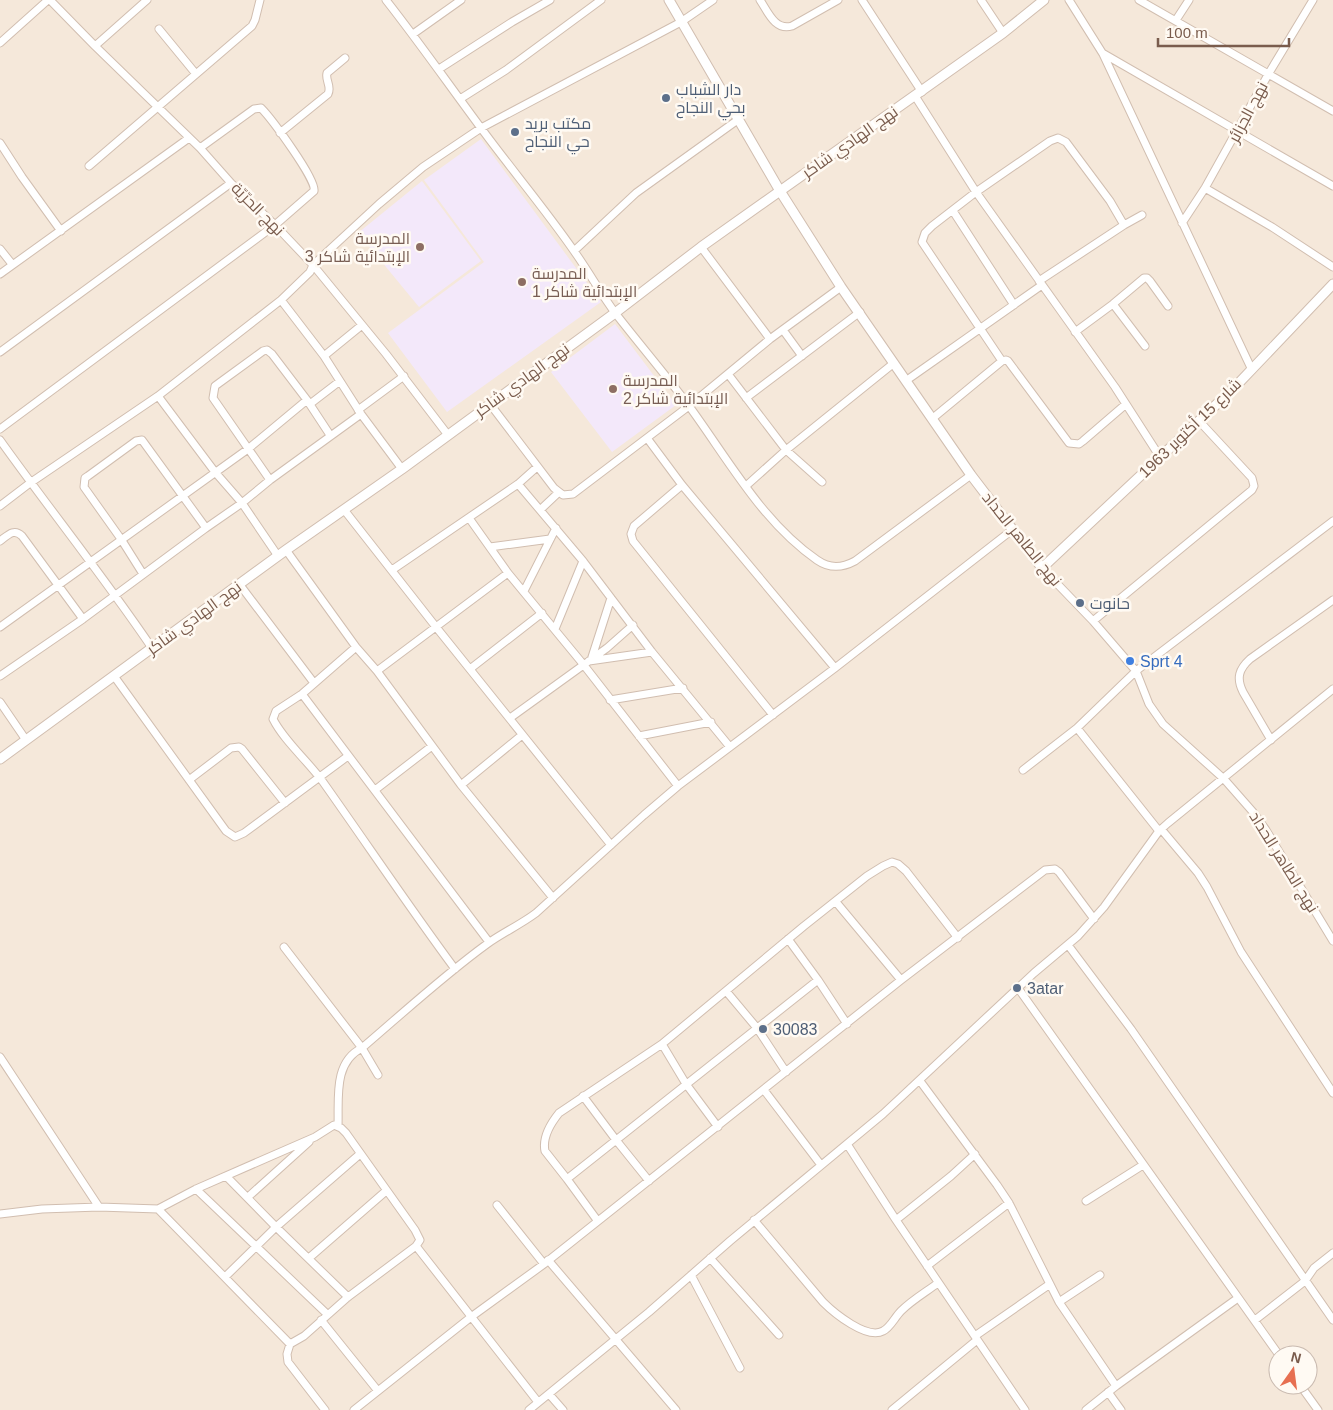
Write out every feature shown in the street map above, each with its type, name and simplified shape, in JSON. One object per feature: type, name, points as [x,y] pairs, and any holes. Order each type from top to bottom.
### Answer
[{"type":"street","points":[[0,43],[49,0]]},
{"type":"street","name":"نهج الحرّيّة","points":[[49,0],[200,148],[231,183],[313,265],[404,376],[448,435]]},
{"type":"street","points":[[94,46],[147,0]]},
{"type":"street","points":[[89,166],[252,26],[260,0]]},
{"type":"street","points":[[386,0],[440,69],[481,128],[574,251],[615,313],[689,406],[746,486],[774,520],[805,551],[826,565],[846,566],[971,475]]},
{"type":"street","points":[[413,34],[461,0]]},
{"type":"street","points":[[440,69],[512,22],[550,0]]},
{"type":"street","points":[[460,99],[506,70],[601,0]]},
{"type":"street","name":"نهج الطاهر الحداد","points":[[668,0],[780,191],[842,287],[971,475],[1042,568],[1093,621],[1136,671],[1149,704],[1163,724],[1224,779],[1266,830],[1333,942]]},
{"type":"street","points":[[0,506],[30,483],[158,396],[281,300],[310,272],[313,265],[423,167],[481,128],[681,22],[713,0]]},
{"type":"street","points":[[760,0],[778,25],[784,28],[792,26],[838,0]]},
{"type":"street","points":[[862,0],[976,192],[1126,404],[1160,457]]},
{"type":"street","points":[[980,0],[1003,33]]},
{"type":"street","name":"نهج الهادي شاكر","points":[[0,759],[282,553],[402,470],[701,247],[1003,33],[1044,0]]},
{"type":"street","points":[[1069,0],[1103,54],[1252,370]]},
{"type":"street","points":[[1139,0],[1333,111]]},
{"type":"street","points":[[1176,20],[1189,0]]},
{"type":"street","name":"نهج الجزائر","points":[[1182,223],[1238,132],[1269,73],[1313,0]]},
{"type":"street","points":[[158,29],[196,74]]},
{"type":"street","points":[[1103,54],[1333,186]]},
{"type":"street","points":[[280,133],[328,94],[330,89],[326,77],[327,73],[345,58]]},
{"type":"street","points":[[0,429],[275,225],[312,195],[315,188],[263,110],[257,108],[200,148]]},
{"type":"street","points":[[574,251],[636,193],[739,119]]},
{"type":"street","points":[[0,274],[189,138]]},
{"type":"street","points":[[1002,361],[922,242],[928,230],[976,192],[1050,141],[1061,138],[1110,201],[1124,225]]},
{"type":"street","points":[[0,143],[22,177],[62,231]]},
{"type":"street","points":[[0,352],[231,183]]},
{"type":"street","points":[[1205,188],[1257,218],[1333,267]]},
{"type":"street","points":[[953,211],[1014,305]]},
{"type":"street","points":[[907,380],[982,329],[1041,283],[1124,225],[1142,215]]},
{"type":"street","points":[[701,247],[770,339]]},
{"type":"street","points":[[0,249],[12,264]]},
{"type":"street","points":[[1075,332],[1113,304],[1140,279],[1145,277],[1168,306]]},
{"type":"street","name":"شارع 15 أكتوبر 1963","points":[[1042,568],[1200,422],[1333,284]]},
{"type":"street","points":[[490,404],[558,493],[568,495],[579,491],[689,406],[770,339],[842,287]]},
{"type":"street","points":[[281,300],[324,356],[359,412],[402,470]]},
{"type":"street","points":[[1113,304],[1145,346]]},
{"type":"street","points":[[746,398],[860,312]]},
{"type":"street","points":[[324,356],[362,325]]},
{"type":"street","points":[[783,330],[802,356]]},
{"type":"street","points":[[270,480],[213,398],[215,386],[263,350],[267,350],[272,354],[330,435]]},
{"type":"street","points":[[933,418],[1002,361],[1006,360],[1069,443],[1074,444],[1083,441],[1126,404]]},
{"type":"street","points":[[746,486],[786,450],[894,363]]},
{"type":"street","points":[[728,374],[786,450],[822,482]]},
{"type":"street","points":[[0,676],[83,619],[242,503],[404,376]]},
{"type":"street","points":[[0,627],[181,495],[248,449],[308,402],[340,382]]},
{"type":"street","points":[[158,396],[215,472],[377,671],[460,784],[552,898]]},
{"type":"street","points":[[1093,621],[1252,490],[1254,486],[1252,478],[1200,422]]},
{"type":"street","points":[[647,438],[682,485],[836,668]]},
{"type":"street","points":[[0,440],[89,562],[116,595],[152,648]]},
{"type":"street","points":[[143,574],[121,539],[87,492],[84,483],[85,478],[136,441],[142,440],[206,528]]},
{"type":"street","points":[[392,570],[518,484],[537,467]]},
{"type":"street","points":[[518,484],[556,528],[652,652],[730,747]]},
{"type":"street","points":[[682,485],[634,526],[633,541],[773,715]]},
{"type":"street","points":[[540,510],[558,493]]},
{"type":"street","points":[[345,510],[611,845]]},
{"type":"street","points":[[469,518],[508,573],[555,629],[588,661],[610,700],[678,786]]},
{"type":"street","points":[[1023,770],[1076,728],[1136,671],[1332,525]]},
{"type":"street","points":[[524,591],[556,528]]},
{"type":"street","points":[[338,1126],[341,1072],[349,1056],[362,1048],[454,968],[489,942],[522,924],[678,786],[836,668],[1012,530]]},
{"type":"street","points":[[0,541],[11,533],[18,532],[83,619]]},
{"type":"street","points":[[490,547],[550,539]]},
{"type":"street","points":[[555,629],[582,561]]},
{"type":"street","points":[[377,671],[508,573]]},
{"type":"street","points":[[240,585],[314,683]]},
{"type":"street","points":[[588,661],[611,598]]},
{"type":"street","points":[[1271,740],[1239,684],[1243,665],[1333,600]]},
{"type":"street","points":[[470,669],[542,613]]},
{"type":"street","points":[[510,718],[607,648],[633,626]]},
{"type":"street","points":[[356,647],[302,694],[276,712],[272,719],[320,778],[454,968]]},
{"type":"street","points":[[588,661],[652,652]]},
{"type":"street","points":[[114,676],[226,831],[235,837],[244,833],[348,756]]},
{"type":"street","points":[[610,700],[683,688]]},
{"type":"street","points":[[529,1410],[615,1340],[920,1081],[1094,919],[1160,830],[1333,689]]},
{"type":"street","points":[[302,694],[489,942]]},
{"type":"street","points":[[0,702],[26,740]]},
{"type":"street","points":[[639,736],[710,722]]},
{"type":"street","points":[[1076,728],[1198,873],[1241,952],[1333,1093]]},
{"type":"street","points":[[460,784],[522,735]]},
{"type":"street","points":[[374,790],[432,746]]},
{"type":"street","points":[[189,780],[232,748],[239,747],[284,803]]},
{"type":"street","points":[[598,1220],[547,1156],[544,1146],[550,1126],[559,1113],[662,1044],[867,876],[892,862],[906,870],[958,938]]},
{"type":"street","points":[[354,1410],[471,1317],[546,1262],[718,1127],[901,980],[1045,870],[1055,869],[1059,872],[1094,919]]},
{"type":"street","points":[[836,902],[901,980]]},
{"type":"street","points":[[788,939],[847,1024]]},
{"type":"street","points":[[1068,945],[1131,1029],[1305,1281],[1332,1315]]},
{"type":"street","points":[[284,947],[362,1048],[378,1075]]},
{"type":"street","points":[[567,1179],[818,980]]},
{"type":"street","points":[[1018,988],[1272,1345]]},
{"type":"street","points":[[726,991],[757,1028],[786,1072]]},
{"type":"street","points":[[662,1044],[686,1084],[718,1127]]},
{"type":"street","points":[[0,1057],[99,1207]]},
{"type":"street","points":[[920,1081],[975,1154],[1009,1204],[1059,1302],[1116,1386]]},
{"type":"street","points":[[764,1090],[822,1165]]},
{"type":"street","points":[[583,1096],[649,1180]]},
{"type":"street","points":[[248,1198],[315,1137],[331,1126],[338,1126],[346,1133],[418,1236],[419,1243],[416,1246],[348,1297],[304,1336],[290,1344],[287,1354],[288,1362],[326,1410]]},
{"type":"street","points":[[0,1214],[35,1210],[99,1207],[158,1209],[196,1189],[315,1137]]},
{"type":"street","points":[[847,1144],[938,1283],[1025,1410]]},
{"type":"street","points":[[225,1277],[276,1227],[360,1154]]},
{"type":"street","points":[[896,1220],[975,1154]]},
{"type":"street","points":[[1086,1201],[1143,1165]]},
{"type":"street","points":[[226,1176],[348,1297]]},
{"type":"street","points":[[196,1189],[257,1246],[324,1317],[378,1390]]},
{"type":"street","points":[[309,1258],[386,1190]]},
{"type":"street","points":[[927,1266],[1009,1204]]},
{"type":"street","points":[[497,1205],[676,1410]]},
{"type":"street","points":[[158,1209],[290,1344]]},
{"type":"street","points":[[754,1220],[822,1302],[834,1313],[859,1328],[876,1334],[886,1329],[902,1309],[938,1283]]},
{"type":"street","points":[[416,1246],[538,1402]]},
{"type":"street","points":[[1255,1320],[1305,1281],[1314,1268],[1333,1253]]},
{"type":"street","points":[[710,1258],[779,1335]]},
{"type":"street","points":[[691,1275],[740,1368]]},
{"type":"street","points":[[1059,1302],[1100,1275]]},
{"type":"street","points":[[892,1410],[976,1338],[1050,1284]]},
{"type":"street","points":[[1086,1410],[1116,1386],[1238,1298]]},
{"type":"street","points":[[1108,1392],[1121,1410]]},
{"type":"street","points":[[549,1394],[563,1410]]},
{"type":"street","points":[[1307,1395],[1318,1410]]},
{"type":"shaded area","points":[[0,0],[1333,0],[1333,1410],[0,1410]]},
{"type":"shaded area","name":"المدرسة الإبتدائية شاكر 1","points":[[481,139],[601,302],[447,412],[388,333],[484,262],[424,180]]},
{"type":"shaded area","name":"المدرسة الإبتدائية شاكر 3","points":[[422,181],[481,261],[419,307],[358,233]]},
{"type":"shaded area","name":"المدرسة الإبتدائية شاكر 2","points":[[615,324],[676,405],[612,452],[551,372]]},
{"type":"place","name":"دار الشباب بحي النجاح","points":[[666,98]]},
{"type":"place","name":"مكتب بريد حي النجاح","points":[[515,132]]},
{"type":"place","name":"المدرسة الإبتدائية شاكر 3","points":[[420,247]]},
{"type":"place","name":"المدرسة الإبتدائية شاكر 1","points":[[522,282]]},
{"type":"place","name":"المدرسة الإبتدائية شاكر 2","points":[[613,389]]},
{"type":"place","name":"حانوت","points":[[1080,603]]},
{"type":"place","name":"Sprt 4","points":[[1130,661]]},
{"type":"place","name":"3atar","points":[[1017,988]]},
{"type":"place","name":"30083","points":[[763,1029]]}]
